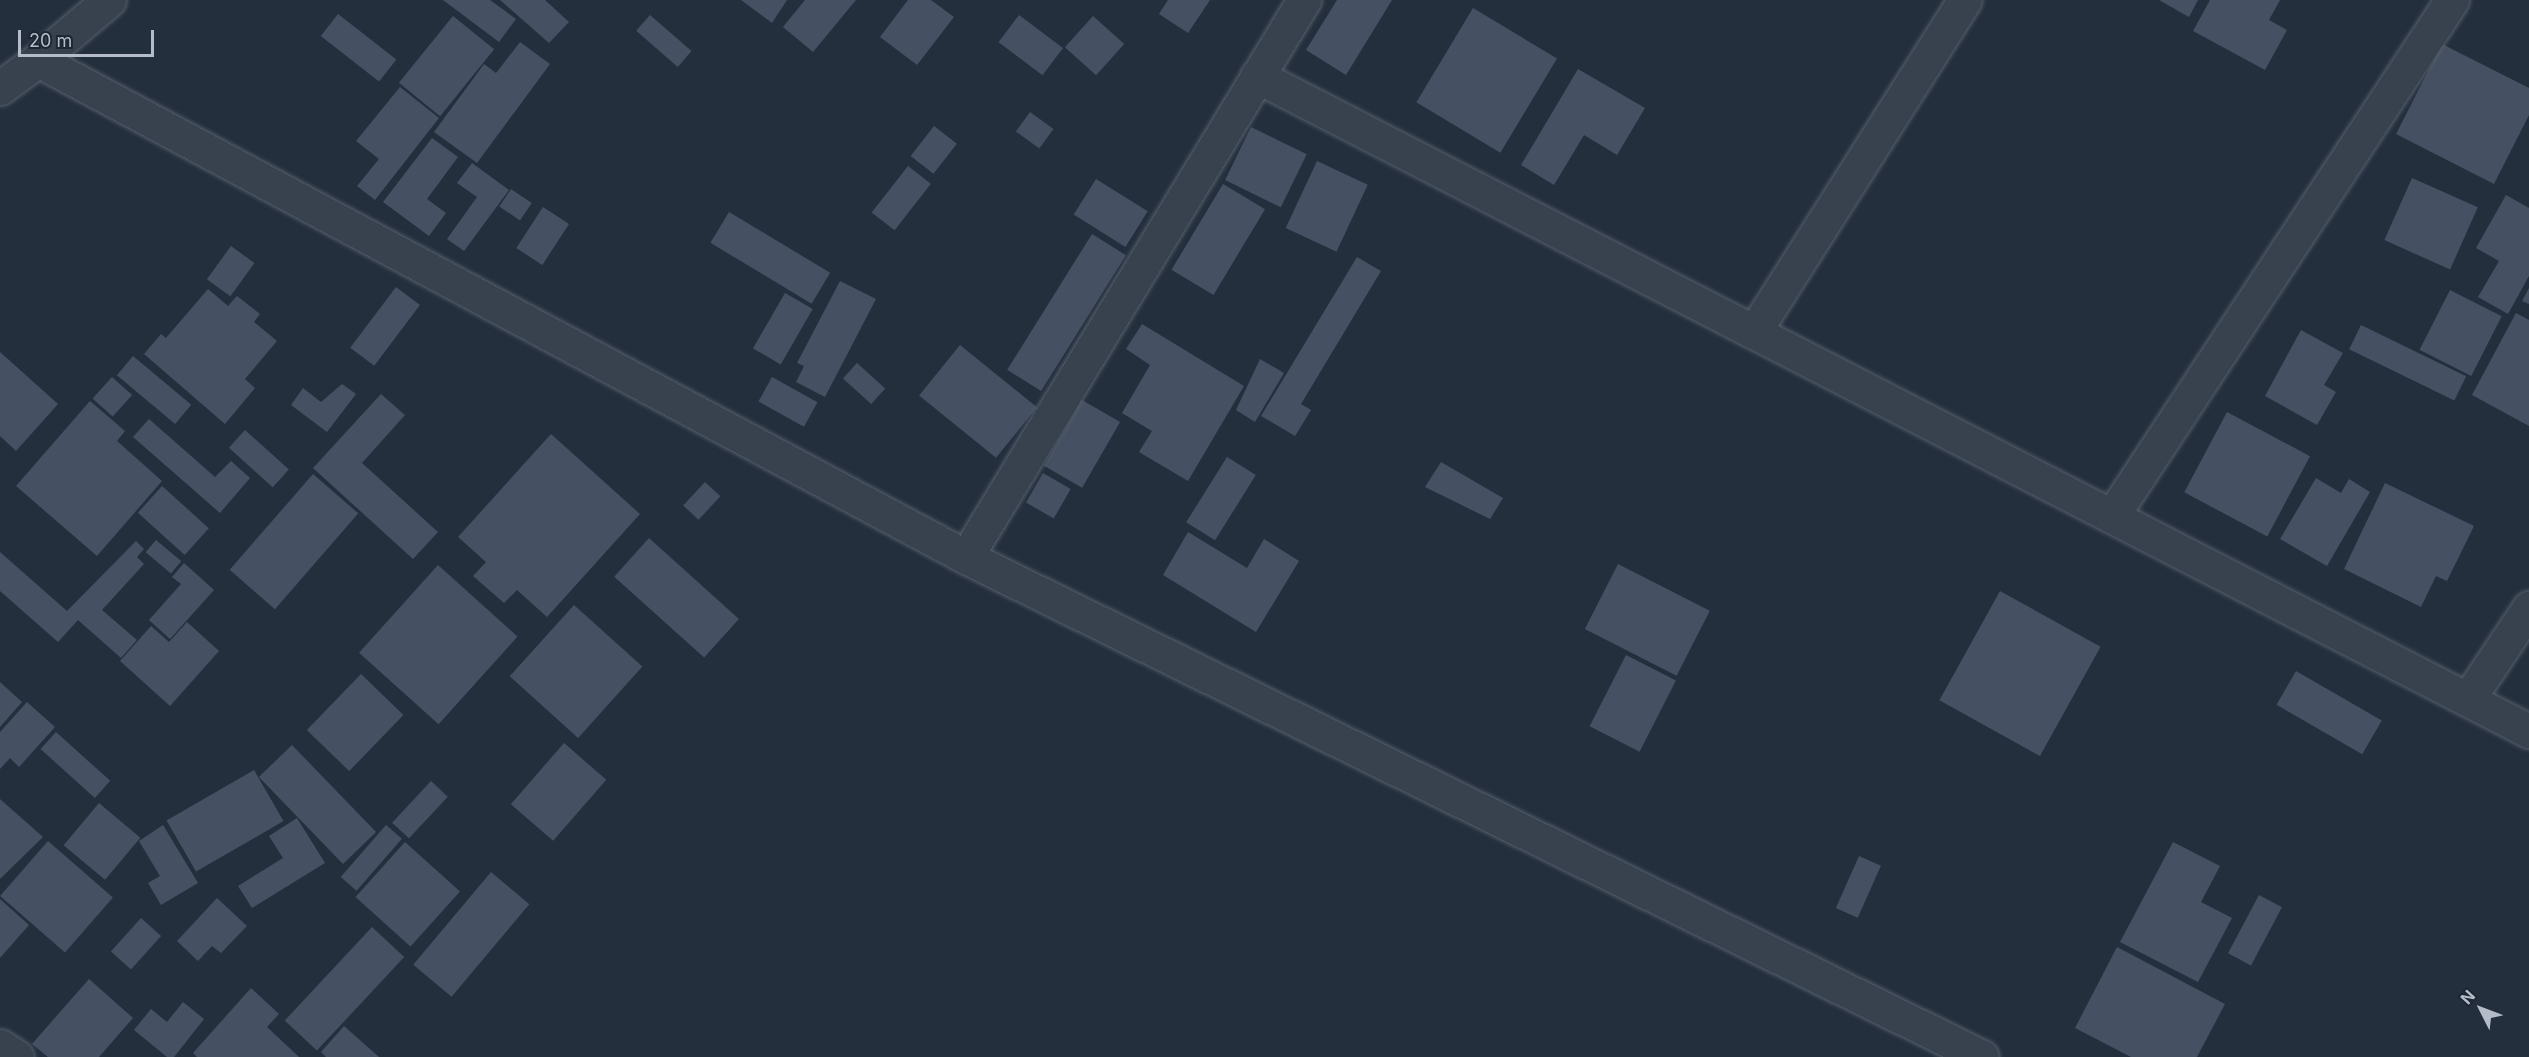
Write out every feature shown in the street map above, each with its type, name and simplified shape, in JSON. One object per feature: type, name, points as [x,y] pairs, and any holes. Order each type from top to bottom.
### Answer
[{"type":"street","points":[[0,88],[38,60],[109,0]]},
{"type":"street","points":[[966,557],[1304,0]]},
{"type":"street","points":[[1754,332],[1965,0]]},
{"type":"street","points":[[2112,516],[2452,0]]},
{"type":"street","points":[[38,60],[966,557],[1982,1057]]},
{"type":"street","points":[[1257,76],[2529,731]]},
{"type":"street","points":[[2468,699],[2529,608]]},
{"type":"street","points":[[0,1046],[17,1057]]},
{"type":"building","points":[[443,0],[490,0],[516,19],[499,42]]},
{"type":"building","points":[[500,0],[545,0],[569,22],[549,43]]},
{"type":"building","points":[[741,0],[787,0],[772,23]]},
{"type":"building","points":[[805,0],[856,0],[813,52],[783,27]]},
{"type":"building","points":[[908,0],[931,0],[954,17],[917,65],[880,37]]},
{"type":"building","points":[[1168,0],[1210,0],[1188,33],[1159,14]]},
{"type":"building","points":[[1337,0],[1392,0],[1346,75],[1306,50]]},
{"type":"building","points":[[2159,0],[2198,0],[2189,17]]},
{"type":"building","points":[[2210,0],[2280,0],[2269,20],[2287,30],[2265,70],[2193,31]]},
{"type":"building","points":[[1473,8],[1557,58],[1500,153],[1416,102]]},
{"type":"building","points":[[338,14],[396,60],[379,82],[321,36]]},
{"type":"building","points":[[650,15],[692,51],[678,67],[636,31]]},
{"type":"building","points":[[1019,15],[1063,48],[1042,75],[999,42]]},
{"type":"building","points":[[453,16],[494,49],[440,116],[399,83]]},
{"type":"building","points":[[1093,16],[1124,44],[1096,75],[1065,47]]},
{"type":"building","points":[[520,42],[550,64],[477,163],[434,132],[484,64],[496,73]]},
{"type":"building","points":[[2442,44],[2529,88],[2529,115],[2494,184],[2396,134]]},
{"type":"building","points":[[1578,69],[1645,108],[1617,155],[1584,135],[1554,185],[1521,165]]},
{"type":"building","points":[[400,87],[439,118],[375,200],[357,186],[379,159],[356,141]]},
{"type":"building","points":[[1030,112],[1053,129],[1039,148],[1016,131]]},
{"type":"building","points":[[934,126],[957,144],[933,174],[911,156]]},
{"type":"building","points":[[1251,127],[1307,154],[1281,207],[1225,180]]},
{"type":"building","points":[[432,138],[458,157],[427,199],[446,213],[429,236],[383,202]]},
{"type":"building","points":[[1317,161],[1368,185],[1336,252],[1286,228]]},
{"type":"building","points":[[472,163],[509,190],[464,251],[447,239],[477,197],[457,183]]},
{"type":"building","points":[[908,166],[931,184],[895,230],[872,212]]},
{"type":"building","points":[[2412,178],[2478,207],[2450,269],[2384,240]]},
{"type":"building","points":[[1096,179],[1148,211],[1125,247],[1074,215]]},
{"type":"building","points":[[1223,184],[1265,209],[1213,295],[1171,270]]},
{"type":"building","points":[[511,189],[532,203],[520,220],[499,206]]},
{"type":"building","points":[[2506,195],[2529,208],[2529,276],[2508,314],[2478,297],[2499,261],[2476,248]]},
{"type":"building","points":[[543,207],[569,224],[542,265],[516,248]]},
{"type":"building","points":[[729,212],[830,273],[812,304],[710,243]]},
{"type":"building","points":[[1092,234],[1126,255],[1041,391],[1007,370]]},
{"type":"building","points":[[231,246],[254,263],[230,296],[207,279]]},
{"type":"building","points":[[1357,257],[1381,271],[1301,404],[1311,410],[1295,436],[1261,416]]},
{"type":"building","points":[[840,281],[876,299],[825,397],[796,382],[804,366],[797,363]]},
{"type":"building","points":[[396,287],[420,305],[374,366],[350,348]]},
{"type":"building","points":[[2529,288],[2529,304],[2522,301]]},
{"type":"building","points":[[208,289],[228,306],[237,296],[260,314],[254,322],[277,341],[245,379],[255,388],[225,424],[144,354],[161,334],[166,338]]},
{"type":"building","points":[[2450,290],[2502,316],[2471,376],[2420,350]]},
{"type":"building","points":[[785,293],[813,309],[781,364],[753,348]]},
{"type":"building","points":[[2516,313],[2529,320],[2529,426],[2472,395]]},
{"type":"building","points":[[1142,324],[1244,386],[1188,481],[1139,452],[1152,431],[1122,413],[1150,365],[1126,349]]},
{"type":"building","points":[[2361,325],[2466,376],[2454,401],[2349,349]]},
{"type":"building","points":[[2301,330],[2343,353],[2324,385],[2336,392],[2317,425],[2265,396]]},
{"type":"building","points":[[960,345],[1037,407],[996,458],[919,396]]},
{"type":"building","points":[[0,352],[58,404],[16,451],[0,436]]},
{"type":"building","points":[[133,356],[191,405],[175,424],[117,375]]},
{"type":"building","points":[[1260,359],[1284,373],[1255,422],[1236,410]]},
{"type":"building","points":[[857,363],[885,388],[871,404],[843,379]]},
{"type":"building","points":[[112,377],[132,395],[113,417],[93,399]]},
{"type":"building","points":[[772,377],[817,402],[804,427],[758,401]]},
{"type":"building","points":[[342,384],[356,394],[327,432],[291,405],[303,388],[321,402]]},
{"type":"building","points":[[381,394],[405,415],[362,463],[438,532],[413,559],[313,468]]},
{"type":"building","points":[[1082,400],[1120,422],[1082,488],[1044,466]]},
{"type":"building","points":[[90,401],[125,431],[117,441],[162,481],[97,556],[16,486]]},
{"type":"building","points":[[2227,412],[2310,456],[2267,536],[2184,492]]},
{"type":"building","points":[[149,419],[215,477],[231,461],[250,478],[220,513],[133,437]]},
{"type":"building","points":[[245,430],[289,469],[273,487],[229,448]]},
{"type":"building","points":[[551,434],[640,514],[547,617],[517,590],[504,603],[473,576],[486,562],[458,537]]},
{"type":"building","points":[[1227,457],[1256,475],[1215,540],[1186,522]]},
{"type":"building","points":[[1441,462],[1503,498],[1490,519],[1425,487]]},
{"type":"building","points":[[1043,473],[1071,489],[1054,518],[1026,502]]},
{"type":"building","points":[[313,474],[358,513],[275,609],[230,570]]},
{"type":"building","points":[[2316,478],[2341,493],[2349,479],[2370,492],[2327,566],[2280,539]]},
{"type":"building","points":[[705,482],[720,496],[699,520],[683,505]]},
{"type":"building","points":[[2385,483],[2474,526],[2447,581],[2436,576],[2421,607],[2344,569]]},
{"type":"building","points":[[162,486],[209,528],[185,555],[138,513]]},
{"type":"building","points":[[1188,532],[1247,568],[1264,539],[1299,561],[1256,632],[1163,575]]},
{"type":"building","points":[[649,538],[739,619],[704,658],[614,577]]},
{"type":"building","points":[[156,540],[181,561],[171,573],[146,552]]},
{"type":"building","points":[[136,541],[144,549],[137,557],[144,564],[102,610],[137,640],[121,658],[78,620],[58,642],[0,591],[0,552],[67,611]]},
{"type":"building","points":[[184,563],[214,590],[170,639],[149,620],[181,584],[172,577]]},
{"type":"building","points":[[1618,564],[1710,611],[1677,676],[1585,629]]},
{"type":"building","points":[[438,565],[518,637],[439,724],[359,653]]},
{"type":"building","points":[[2000,591],[2101,647],[2040,756],[1939,700]]},
{"type":"building","points":[[574,605],[642,667],[578,738],[510,676]]},
{"type":"building","points":[[187,622],[219,651],[170,706],[120,661],[151,626],[169,642]]},
{"type":"building","points":[[1626,655],[1676,680],[1640,752],[1590,726]]},
{"type":"building","points":[[2296,671],[2382,720],[2362,754],[2276,705]]},
{"type":"building","points":[[361,674],[403,715],[349,771],[307,730]]},
{"type":"building","points":[[0,682],[22,702],[0,727]]},
{"type":"building","points":[[27,702],[55,727],[19,767],[10,758],[0,769],[0,732]]},
{"type":"building","points":[[56,732],[110,781],[95,798],[41,749]]},
{"type":"building","points":[[564,743],[606,780],[553,841],[511,804]]},
{"type":"building","points":[[292,745],[376,832],[343,864],[259,777]]},
{"type":"building","points":[[254,770],[284,821],[196,872],[167,820]]},
{"type":"building","points":[[431,781],[448,797],[409,838],[392,823]]},
{"type":"building","points":[[0,799],[43,837],[0,879]]},
{"type":"building","points":[[99,803],[140,838],[105,880],[64,845]]},
{"type":"building","points":[[297,818],[325,863],[252,908],[238,886],[283,858],[269,836]]},
{"type":"building","points":[[163,825],[198,883],[161,905],[148,883],[160,876],[139,841]]},
{"type":"building","points":[[386,825],[402,839],[357,891],[341,877]]},
{"type":"building","points":[[48,841],[113,897],[65,953],[0,896]]},
{"type":"building","points":[[405,842],[460,892],[410,947],[355,897]]},
{"type":"building","points":[[2173,842],[2220,866],[2201,902],[2232,918],[2198,982],[2120,942]]},
{"type":"building","points":[[1859,856],[1881,866],[1858,918],[1836,908]]},
{"type":"building","points":[[491,872],[529,904],[452,997],[413,965]]},
{"type":"building","points":[[2259,895],[2282,907],[2251,965],[2228,953]]},
{"type":"building","points":[[217,898],[247,926],[221,953],[212,946],[198,961],[177,941]]},
{"type":"building","points":[[0,899],[29,925],[0,958]]},
{"type":"building","points":[[141,918],[161,936],[131,970],[111,951]]},
{"type":"building","points":[[372,927],[404,957],[317,1051],[285,1021]]},
{"type":"building","points":[[2117,947],[2225,1004],[2197,1057],[2131,1057],[2075,1028]]},
{"type":"building","points":[[89,979],[133,1018],[99,1057],[48,1057],[32,1044]]},
{"type":"building","points":[[251,988],[279,1014],[267,1027],[299,1057],[197,1057],[193,1053]]},
{"type":"building","points":[[183,1002],[204,1019],[174,1057],[167,1057],[134,1030],[151,1009],[167,1022]]},
{"type":"building","points":[[344,1026],[379,1057],[326,1057],[321,1052]]}]
